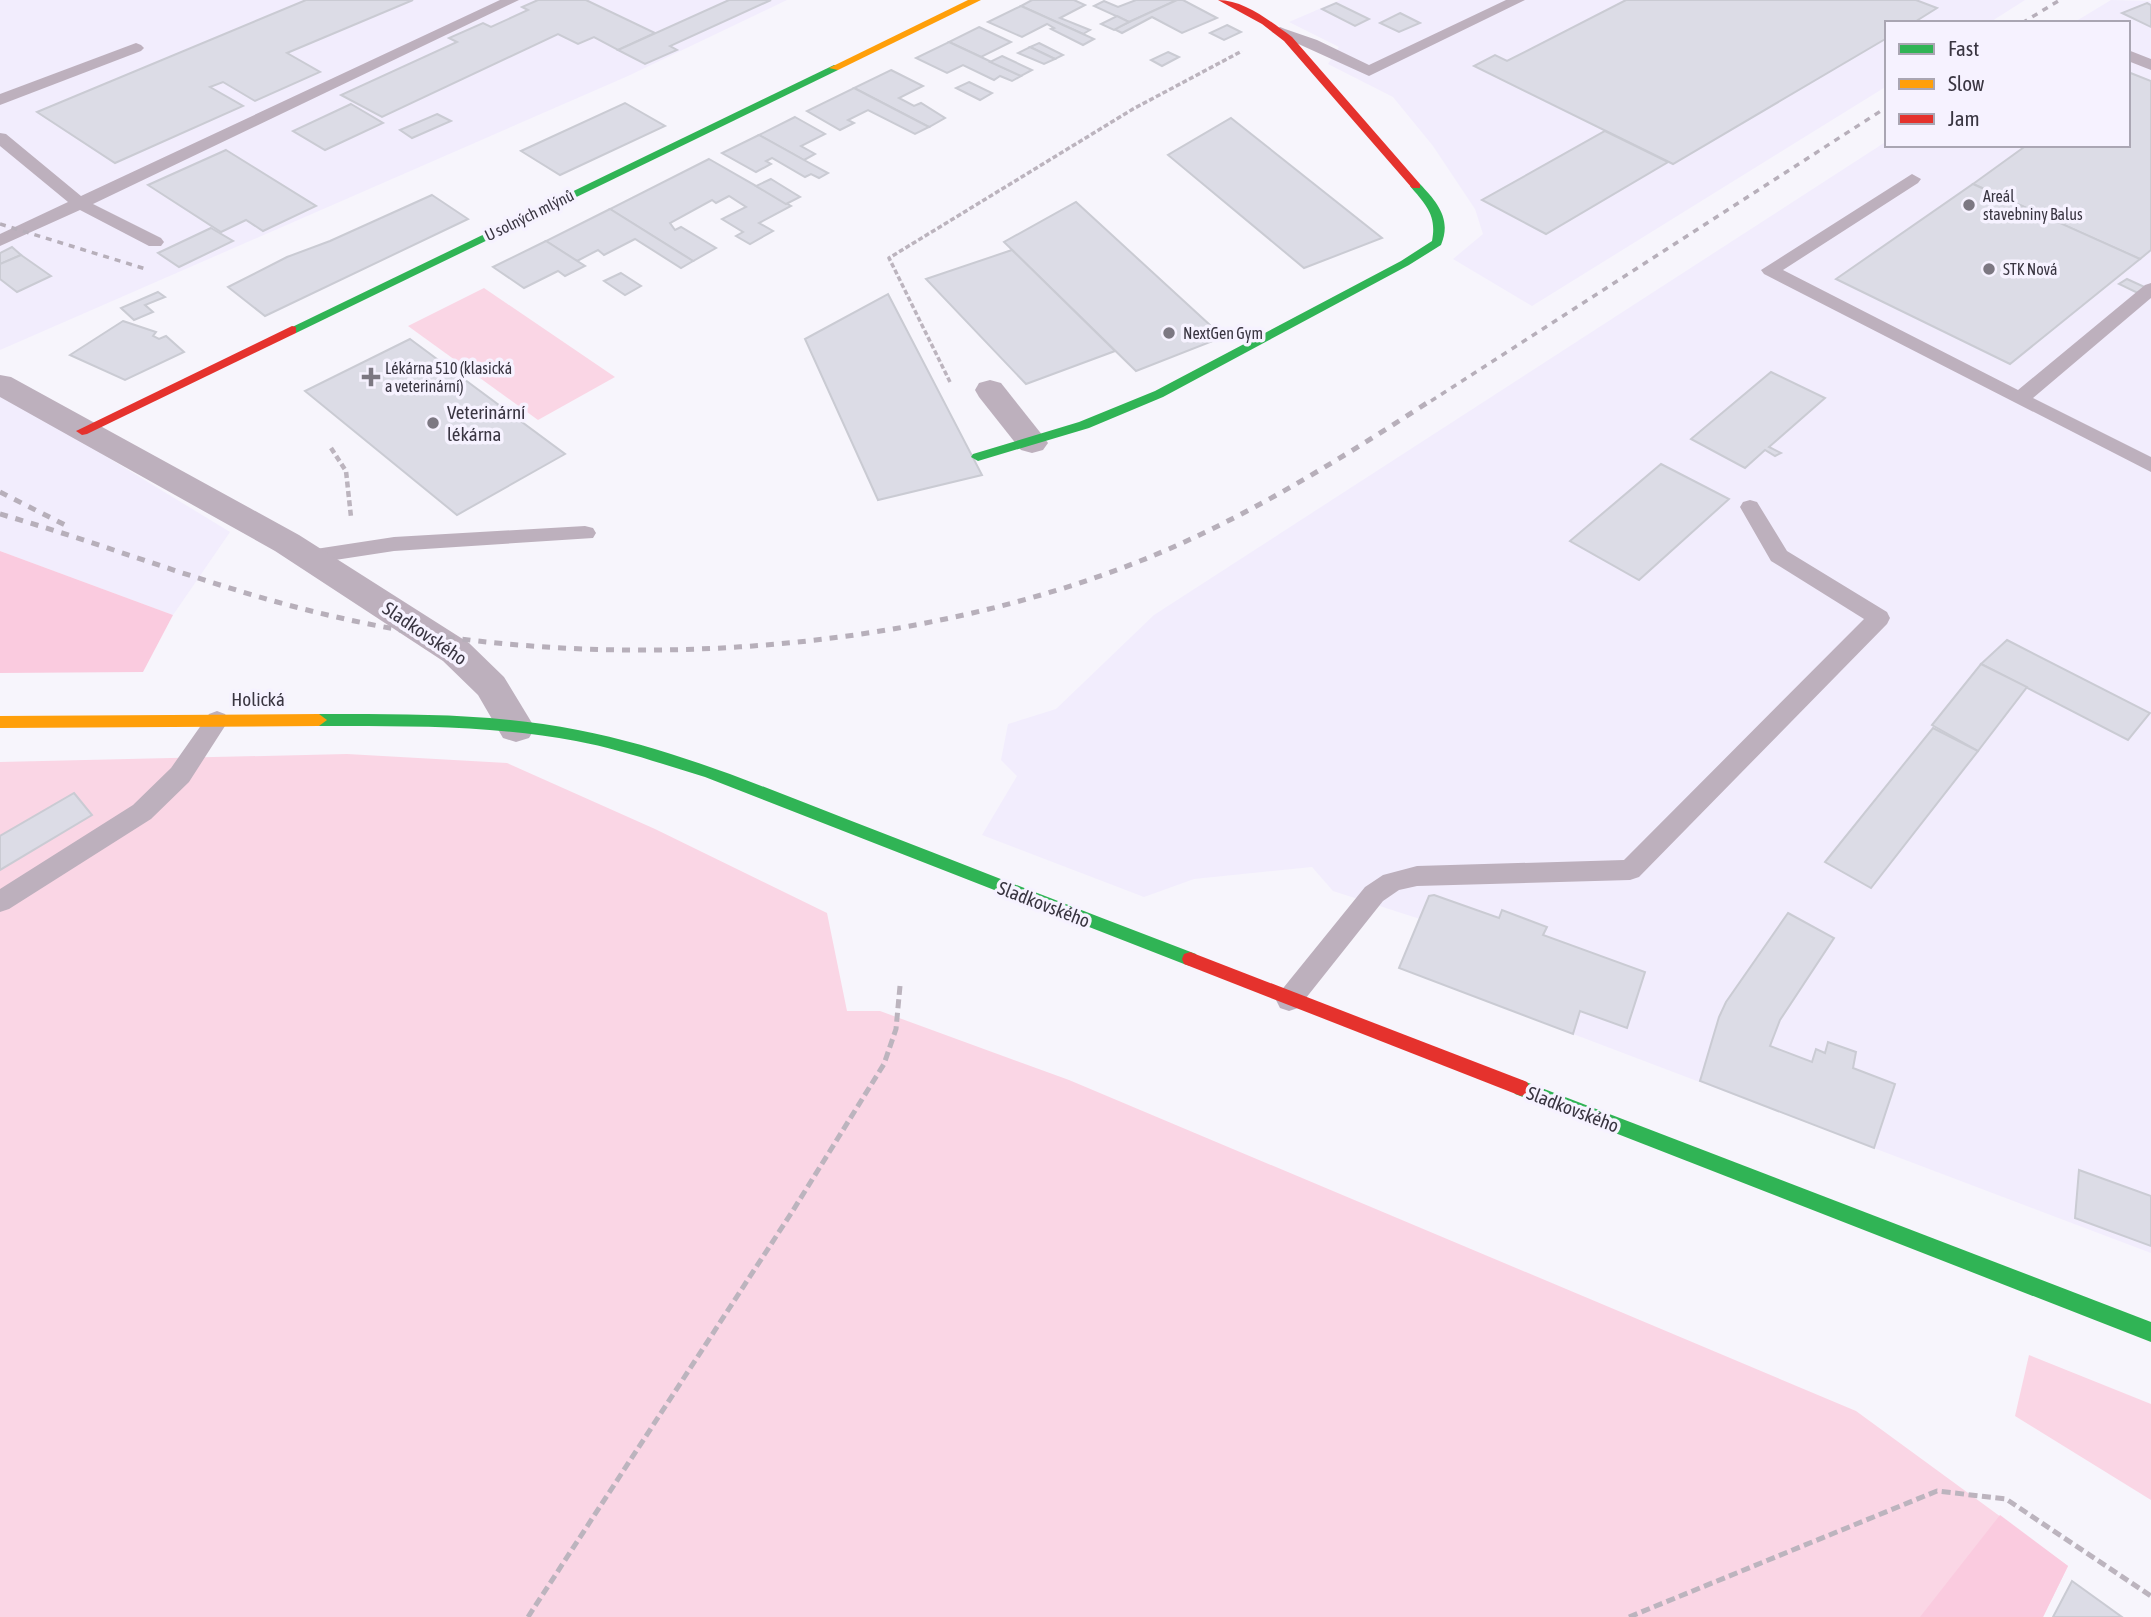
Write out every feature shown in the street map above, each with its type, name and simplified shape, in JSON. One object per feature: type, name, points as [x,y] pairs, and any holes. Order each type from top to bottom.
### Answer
[{"type":"street","name":"U solných mlýnů","points":[[82,430],[976,0]]},
{"type":"street","points":[[978,457],[1084,425],[1159,394],[1405,263],[1437,243],[1442,222],[1433,203],[1298,49],[1265,22],[1223,0]]},
{"type":"street","name":"Sladkovského","points":[[0,384],[309,557],[473,665],[505,703],[516,728],[573,735],[630,748],[710,773],[1289,1000],[2151,1332]]},
{"type":"street","points":[[990,390],[1031,443]]},
{"type":"street","name":"Holická","points":[[0,722],[338,720],[516,728]]},
{"type":"lane","points":[[0,241],[512,0]]},
{"type":"lane","points":[[1280,32],[1312,43],[1369,71],[1518,0]]},
{"type":"lane","points":[[0,100],[136,48]]},
{"type":"lane","points":[[2130,56],[2151,65]]},
{"type":"lane","points":[[0,138],[79,203],[155,242]]},
{"type":"lane","points":[[1912,179],[1770,270],[2151,465]]},
{"type":"lane","points":[[2020,399],[2151,289]]},
{"type":"lane","points":[[1289,1000],[1374,894],[1392,882],[1417,876],[1630,870],[1879,618],[1779,556],[1751,507]]},
{"type":"lane","points":[[309,557],[394,544],[585,533]]},
{"type":"lane","points":[[0,902],[142,813],[180,775],[217,720]]},
{"type":"path","points":[[956,393],[888,258],[1133,109],[1206,69],[1267,40],[1253,29],[1265,22]]},
{"type":"path","points":[[331,448],[342,457],[348,469],[353,549]]},
{"type":"path","points":[[528,1617],[792,1212],[884,1064],[896,1029],[900,986]]},
{"type":"path","points":[[1629,1617],[1937,1491],[2006,1499],[2151,1596]]},
{"type":"shaded area","points":[[0,0],[787,0],[628,76],[0,350]]},
{"type":"shaded area","points":[[1340,0],[2025,0],[1992,21],[1885,21],[1885,87],[1532,306],[1453,259],[1483,234],[1475,209],[1433,146],[1393,97],[1328,64],[1339,47],[1289,22]]},
{"type":"shaded area","points":[[2111,0],[2151,1],[2151,1253],[1399,968],[1420,919],[1333,891],[1312,867],[1194,879],[1144,897],[982,835],[1017,776],[1001,760],[1008,724],[1056,709],[1154,615],[1885,142],[1885,147],[2130,147],[2130,21],[2076,21]]},
{"type":"shaded area","points":[[484,288],[615,377],[538,420],[408,326]]},
{"type":"shaded area","points":[[0,392],[230,532],[173,615],[0,551]]},
{"type":"shaded area","points":[[0,551],[173,615],[143,672],[0,673]]},
{"type":"shaded area","points":[[347,754],[507,763],[655,829],[827,913],[847,1011],[880,1011],[1069,1080],[1856,1411],[2068,1566],[2043,1617],[0,1617],[0,762]]},
{"type":"shaded area","points":[[2029,1355],[2151,1404],[2151,1500],[2015,1416]]},
{"type":"shaded area","points":[[2000,1515],[2068,1566],[2043,1617],[1920,1617]]},
{"type":"building","points":[[306,0],[413,0],[287,53],[320,72],[255,101],[223,82],[210,87],[243,106],[115,163],[37,112]]},
{"type":"building","points":[[538,0],[586,0],[655,33],[618,50],[594,37],[578,44],[558,34],[382,117],[341,95],[457,42],[449,38],[483,23],[491,27],[528,10],[522,7]]},
{"type":"building","points":[[729,0],[771,0],[670,46],[677,50],[645,64],[618,50]]},
{"type":"building","points":[[1032,0],[1074,0],[1085,5],[1060,18],[1090,30],[1083,34],[1021,6]]},
{"type":"building","points":[[1136,0],[1177,0],[1129,22],[1094,6],[1104,1],[1118,7]]},
{"type":"building","points":[[1177,0],[1183,0],[1217,18],[1182,33],[1152,17],[1122,33],[1114,29]]},
{"type":"building","points":[[1626,0],[1916,0],[1937,8],[1916,21],[1885,21],[1885,39],[1673,164],[1474,66],[1495,55],[1507,61]]},
{"type":"building","points":[[1336,3],[1369,19],[1355,26],[1322,9]]},
{"type":"building","points":[[2147,3],[2151,5],[2151,27],[2122,13]]},
{"type":"building","points":[[1021,6],[1094,39],[1083,45],[1051,29],[1054,28],[1047,24],[1022,37],[988,22]]},
{"type":"building","points":[[1400,13],[1420,23],[1399,32],[1380,23]]},
{"type":"building","points":[[1117,16],[1129,22],[1114,30],[1101,24]]},
{"type":"building","points":[[1227,25],[1241,32],[1224,40],[1210,33]]},
{"type":"building","points":[[979,27],[1011,42],[981,57],[949,42]]},
{"type":"building","points":[[949,42],[1021,76],[1012,81],[1000,76],[994,80],[963,65],[947,73],[916,58]]},
{"type":"building","points":[[1039,43],[1063,55],[1055,59],[1030,47]]},
{"type":"building","points":[[1030,47],[1055,59],[1044,64],[1018,53]]},
{"type":"building","points":[[1168,52],[1179,57],[1162,66],[1151,60]]},
{"type":"building","points":[[1002,56],[1032,70],[1021,76],[990,62]]},
{"type":"building","points":[[891,70],[923,86],[899,98],[914,106],[921,103],[945,118],[929,127],[854,88]]},
{"type":"building","points":[[2130,73],[2151,81],[2151,250],[2140,259],[1973,184],[2024,147],[2130,147]]},
{"type":"building","points":[[969,82],[992,93],[980,100],[956,88]]},
{"type":"building","points":[[854,88],[929,127],[915,134],[868,110],[848,120],[854,123],[840,130],[807,111]]},
{"type":"building","points":[[625,103],[665,126],[560,175],[521,151]]},
{"type":"building","points":[[351,104],[383,123],[325,150],[293,131]]},
{"type":"building","points":[[437,114],[451,121],[412,138],[400,130]]},
{"type":"building","points":[[795,117],[825,134],[801,146],[815,154],[804,160],[759,135]]},
{"type":"building","points":[[1231,118],[1382,238],[1304,268],[1168,155]]},
{"type":"building","points":[[1605,131],[1668,162],[1546,234],[1482,200]]},
{"type":"building","points":[[759,135],[828,173],[819,178],[811,174],[805,177],[772,158],[766,161],[771,164],[756,172],[722,153]]},
{"type":"building","points":[[226,150],[316,206],[263,231],[246,220],[221,232],[148,185]]},
{"type":"building","points":[[709,159],[791,206],[759,223],[773,231],[750,244],[736,236],[743,232],[722,219],[746,207],[729,196],[716,203],[712,200],[670,223],[675,230],[681,227],[716,248],[693,261],[610,209]]},
{"type":"building","points":[[771,179],[800,197],[786,204],[756,186]]},
{"type":"building","name":"STK Nová","points":[[1973,184],[2140,259],[2010,364],[1836,279]]},
{"type":"building","points":[[432,195],[468,219],[265,316],[228,287],[287,257],[330,241]]},
{"type":"building","points":[[1076,202],[1223,337],[1136,371],[1004,242]]},
{"type":"building","points":[[610,209],[693,261],[681,268],[635,239],[604,255],[598,250],[577,261],[546,241]]},
{"type":"building","points":[[211,228],[233,241],[179,267],[158,253]]},
{"type":"building","points":[[546,241],[585,266],[565,276],[558,271],[524,288],[493,267]]},
{"type":"building","points":[[12,247],[21,255],[0,264],[0,253]]},
{"type":"building","points":[[1012,250],[1115,351],[1026,384],[926,279]]},
{"type":"building","points":[[21,255],[51,276],[17,292],[0,279],[0,264]]},
{"type":"building","points":[[621,273],[641,286],[625,295],[604,281]]},
{"type":"building","points":[[2127,279],[2149,289],[2142,295],[2119,284]]},
{"type":"building","points":[[158,292],[165,297],[145,305],[153,312],[134,320],[121,308]]},
{"type":"building","points":[[888,294],[982,475],[878,500],[805,339]]},
{"type":"building","points":[[123,321],[156,332],[153,336],[159,339],[166,336],[184,352],[125,380],[70,355]]},
{"type":"building","name":"Veterinární lékárna","points":[[410,339],[565,454],[457,515],[305,391]]},
{"type":"building","points":[[1771,372],[1825,398],[1769,447],[1781,453],[1775,456],[1765,450],[1745,468],[1691,439]]},
{"type":"building","points":[[1661,464],[1729,499],[1639,580],[1570,541]]},
{"type":"building","points":[[2007,640],[2150,713],[2128,740],[1981,664]]},
{"type":"building","points":[[1981,664],[2027,687],[1978,751],[1932,725]]},
{"type":"building","points":[[1933,728],[1978,751],[1871,888],[1825,862]]},
{"type":"building","points":[[74,793],[92,815],[0,870],[0,836]]},
{"type":"building","points":[[1434,895],[1499,918],[1502,910],[1547,927],[1543,935],[1645,972],[1627,1028],[1580,1011],[1573,1034],[1399,968],[1429,896]]},
{"type":"building","points":[[1788,913],[1834,938],[1780,1020],[1770,1046],[1812,1062],[1816,1049],[1825,1053],[1828,1042],[1856,1052],[1853,1068],[1895,1084],[1874,1148],[1700,1081],[1726,1002]]},
{"type":"building","points":[[2079,1170],[2151,1196],[2151,1246],[2075,1218]]},
{"type":"building","points":[[2072,1581],[2122,1617],[2053,1617]]},
{"type":"railway","points":[[2025,21],[2060,0]]},
{"type":"railway","points":[[1431,401],[1885,108]]},
{"type":"railway","points":[[0,224],[149,270]]},
{"type":"railway","points":[[0,514],[290,605],[431,635],[534,646],[639,650],[746,646],[851,635],[955,617],[1055,591],[1150,557],[1260,504],[1330,464],[1433,399]]},
{"type":"railway","points":[[0,492],[65,525]]},
{"type":"traffic: fast","points":[[292,330],[834,68]]},
{"type":"traffic: fast","points":[[978,457],[1084,425],[1159,394],[1405,263],[1437,243],[1439,233],[1437,211],[1416,186]]},
{"type":"traffic: fast","points":[[319,720],[513,726],[576,735],[627,747],[710,773],[1190,959]]},
{"type":"traffic: fast","points":[[1521,1088],[2151,1332]]},
{"type":"traffic: slow","points":[[834,68],[976,0]]},
{"type":"traffic: slow","points":[[0,722],[319,720]]},
{"type":"traffic: jam","points":[[1223,0],[1265,22],[1288,39],[1416,186]]},
{"type":"traffic: jam","points":[[82,431],[292,330]]},
{"type":"traffic: jam","points":[[1190,959],[1521,1088]]},
{"type":"place","name":"Areál stavebniny Balus","points":[[1969,205]]},
{"type":"place","name":"STK Nová","points":[[1989,269]]},
{"type":"place","name":"NextGen Gym","points":[[1169,333]]},
{"type":"place","name":"Lékárna 510 (klasická a veterinární)","points":[[371,377]]},
{"type":"place","name":"Veterinární lékárna","points":[[433,423]]}]
